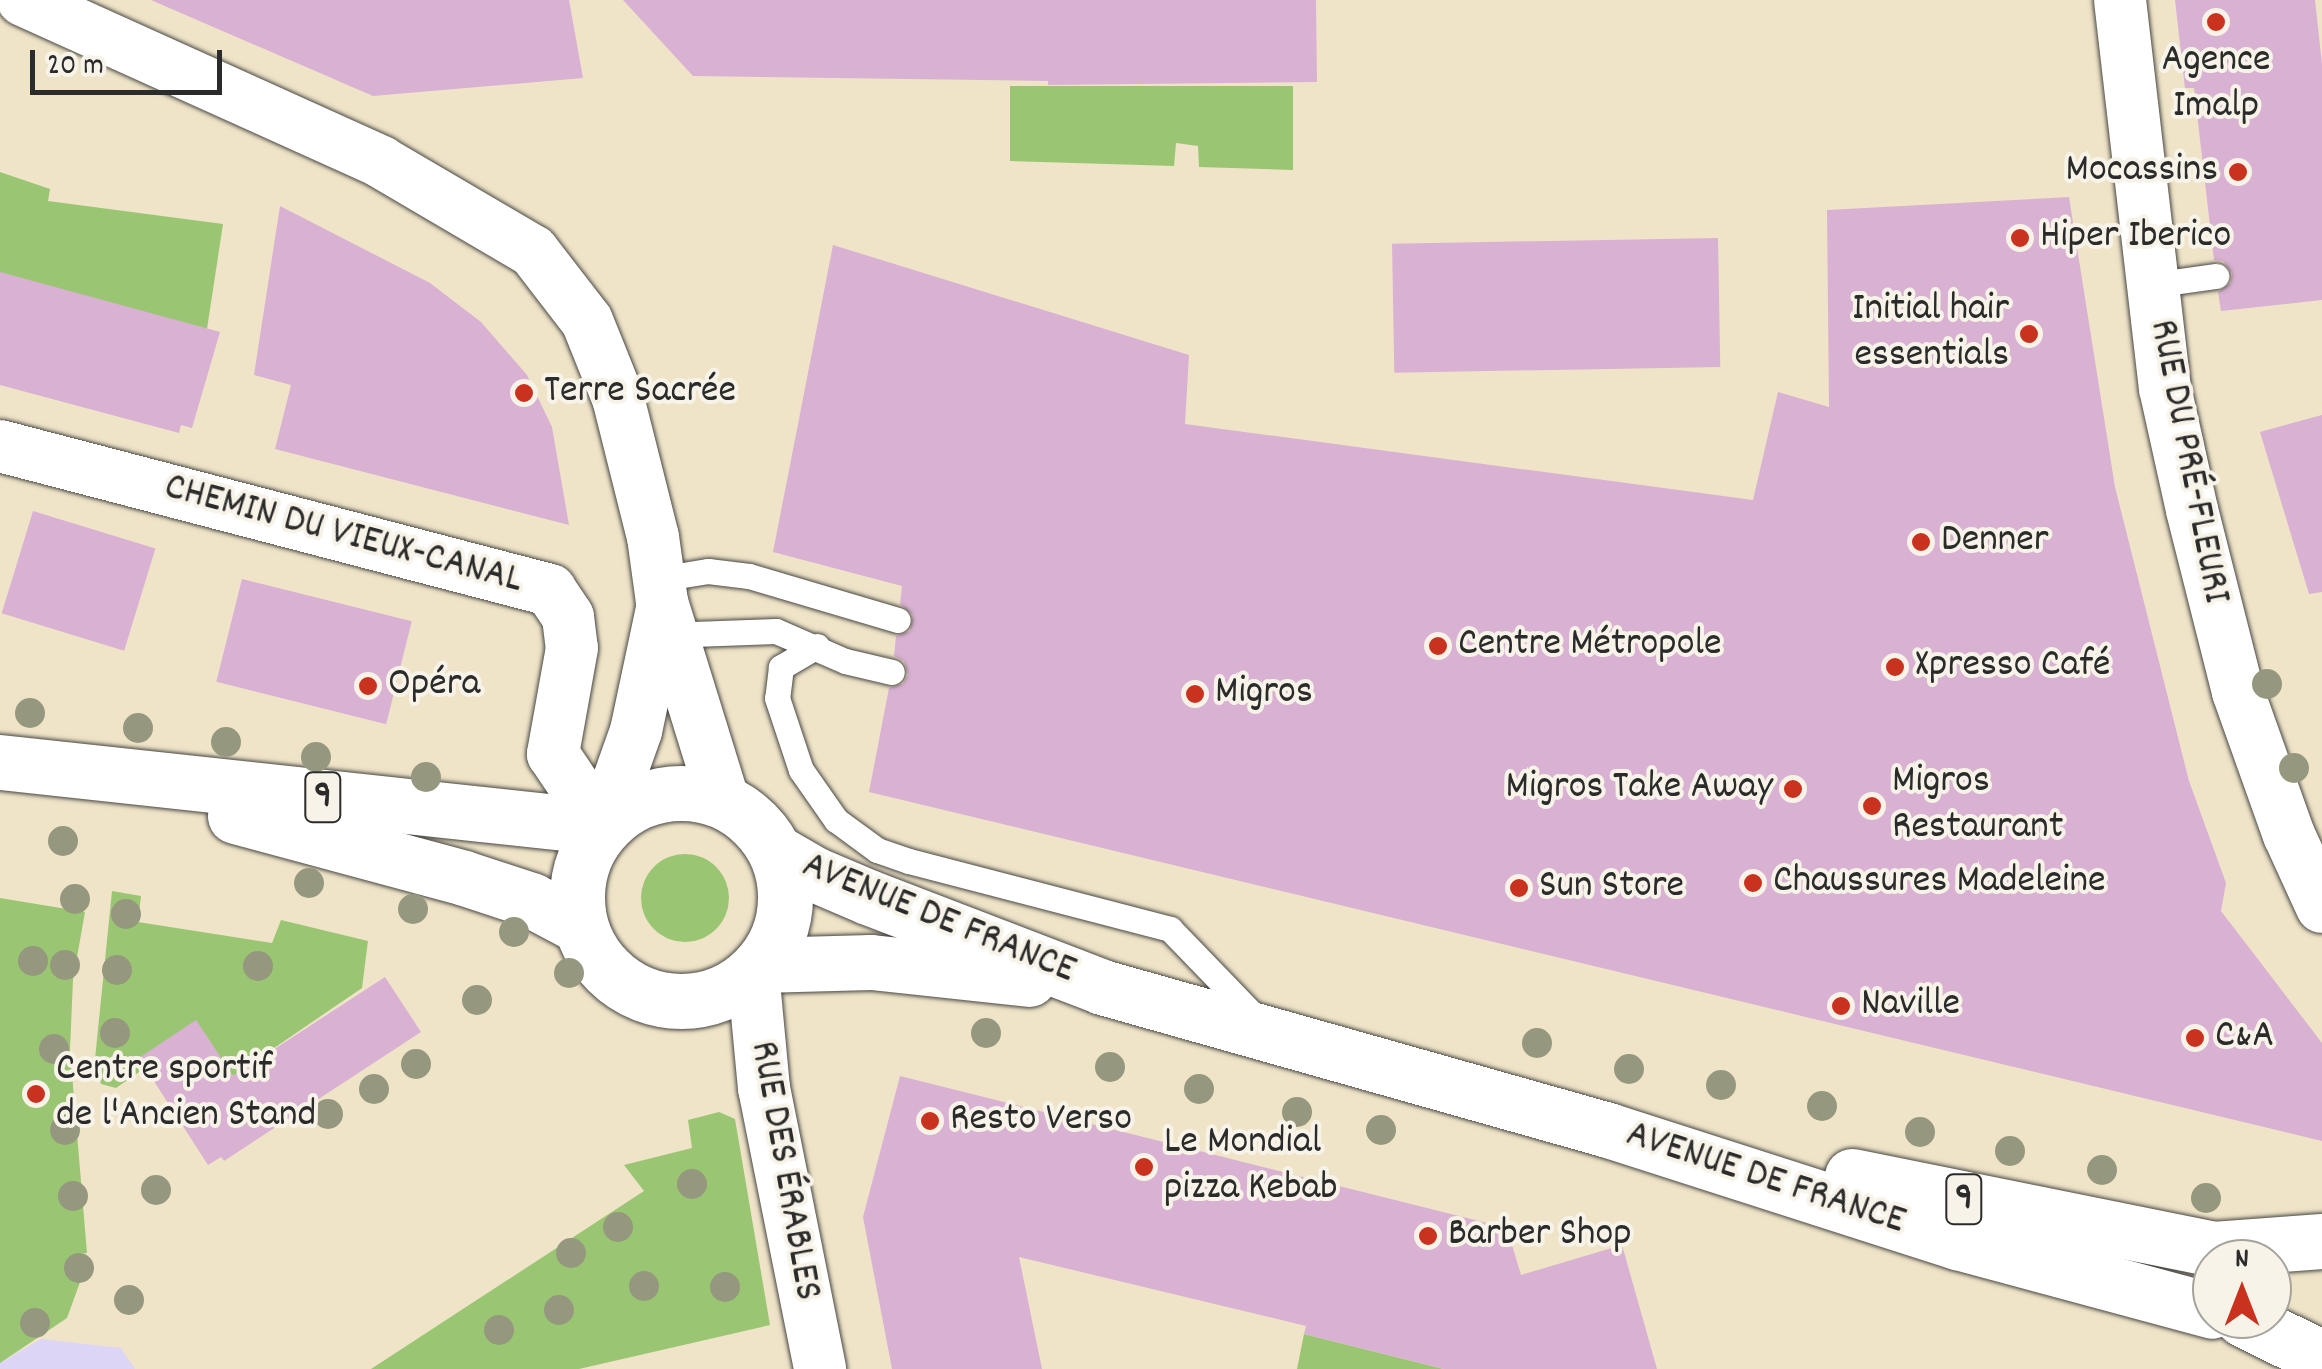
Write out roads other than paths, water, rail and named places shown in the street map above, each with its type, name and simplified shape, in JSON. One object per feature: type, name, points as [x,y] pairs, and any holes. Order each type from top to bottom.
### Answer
[{"type":"main road","name":"9","points":[[22,764],[602,827]]},
{"type":"main road","name":"9","points":[[22,764],[464,878],[531,900],[580,926]]},
{"type":"main road","points":[[680,792],[724,802],[759,827],[776,852],[786,906],[776,942],[738,985],[696,1000],[651,997],[630,988],[599,962],[580,926],[578,874],[602,827],[630,806],[680,792]]},
{"type":"main road","name":"AVENUE DE FRANCE","points":[[776,852],[814,874],[1102,987],[1608,1130],[1957,1242],[2192,1306]]},
{"type":"main road","name":"AVENUE DE FRANCE","points":[[757,968],[871,962],[1102,987]]},
{"type":"main road","name":"AVENUE DE FRANCE","points":[[1608,1130],[2213,1249],[2322,1240]]},
{"type":"main road","points":[[2283,1339],[2322,1358]]},
{"type":"street","points":[[23,0],[380,162],[532,252],[574,300],[618,398],[663,613],[724,802]]},
{"type":"street","name":"RUE DU PRÉ-FLEURI","points":[[2120,0],[2166,388],[2238,692],[2289,834],[2322,906]]},
{"type":"street","name":"CHEMIN DU VIEUX-CANAL","points":[[0,446],[550,590],[568,616],[572,648],[553,754],[602,827]]},
{"type":"street","points":[[602,827],[636,732],[663,613]]},
{"type":"street","name":"RUE DES ÉRABLES","points":[[757,968],[764,1088],[820,1369]]},
{"type":"lane","points":[[2152,285],[2216,276]]},
{"type":"lane","points":[[663,613],[708,572],[749,576],[898,620]]},
{"type":"lane","points":[[663,613],[776,630],[845,660],[892,672]]},
{"type":"lane","points":[[816,646],[782,667],[777,698],[801,770],[836,820],[877,850],[909,862],[1170,929],[1270,1032]]},
{"type":"place","name":"Agence Imalp","points":[[2216,22]]},
{"type":"place","name":"Mocassins","points":[[2238,172]]},
{"type":"place","name":"Hiper Iberico","points":[[2020,238]]},
{"type":"place","name":"Initial hair essentials","points":[[2029,334]]},
{"type":"place","name":"Terre Sacrée","points":[[524,393]]},
{"type":"place","name":"Denner","points":[[1921,542]]},
{"type":"place","name":"Centre Métropole","points":[[1438,646]]},
{"type":"place","name":"Xpresso Café","points":[[1895,667]]},
{"type":"place","name":"Opéra","points":[[368,686]]},
{"type":"place","name":"Migros","points":[[1195,694]]},
{"type":"place","name":"Migros Take Away","points":[[1793,789]]},
{"type":"place","name":"Migros Restaurant","points":[[1872,806]]},
{"type":"place","name":"Chaussures Madeleine","points":[[1753,883]]},
{"type":"place","name":"Sun Store","points":[[1519,888]]},
{"type":"place","name":"Naville","points":[[1841,1006]]},
{"type":"place","name":"C&A","points":[[2195,1038]]},
{"type":"place","name":"Centre sportif de l'Ancien Stand","points":[[36,1094]]},
{"type":"place","name":"Resto Verso","points":[[930,1121]]},
{"type":"place","name":"Le Mondial pizza Kebab","points":[[1144,1167]]},
{"type":"place","name":"Barber Shop","points":[[1428,1236]]}]
